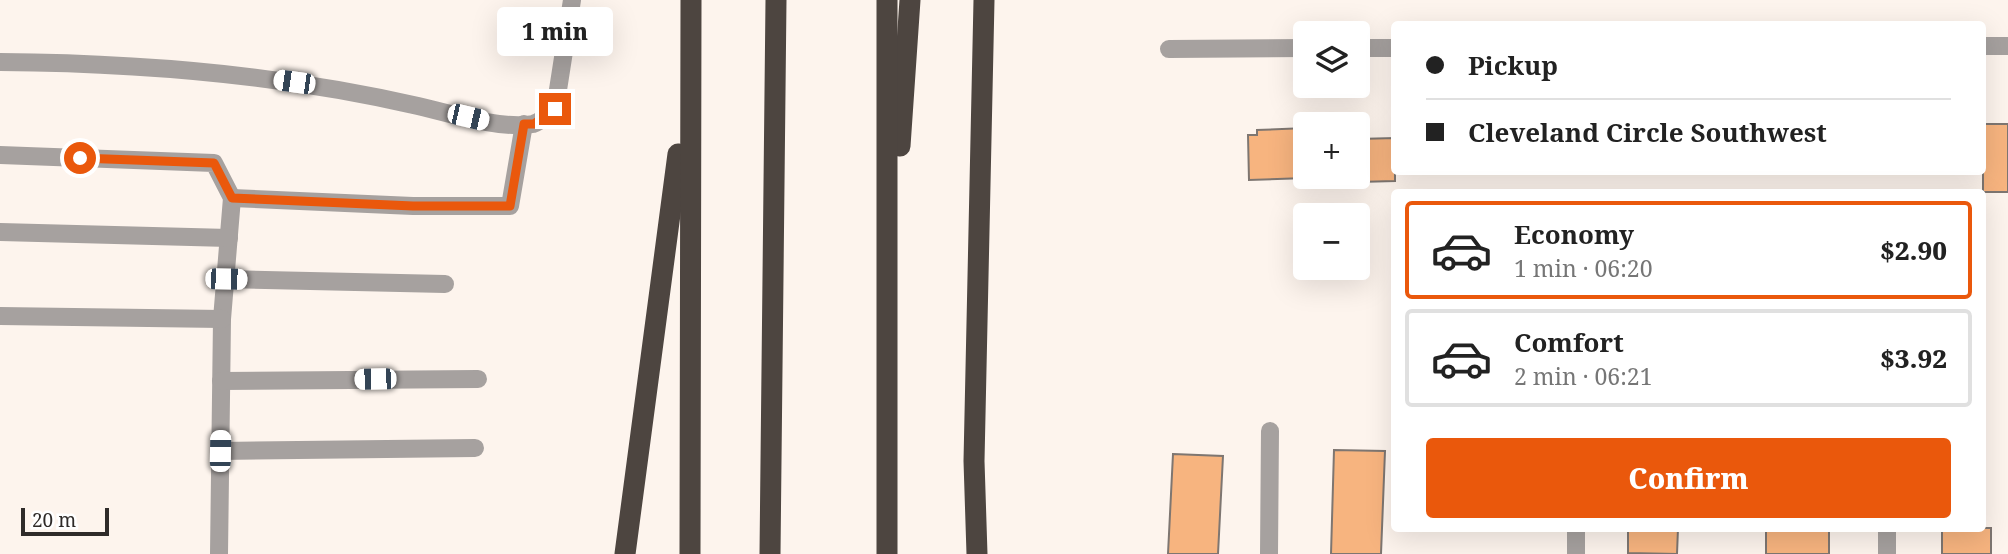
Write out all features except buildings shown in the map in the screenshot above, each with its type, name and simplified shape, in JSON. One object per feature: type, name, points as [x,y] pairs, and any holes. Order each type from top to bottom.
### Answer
[{"type":"highway","points":[[690,554],[691,0]]},
{"type":"highway","points":[[770,554],[775,0]]},
{"type":"highway","points":[[887,0],[887,554]]},
{"type":"highway","points":[[888,340],[910,0]]},
{"type":"highway","points":[[977,554],[974,461],[984,0]]},
{"type":"highway","points":[[625,554],[689,72]]},
{"type":"street","points":[[0,62],[85,62],[214,71],[348,90],[492,122],[534,124],[555,109],[572,0]]},
{"type":"street","points":[[510,29],[568,31]]},
{"type":"street","points":[[1986,46],[2008,46]]},
{"type":"street","points":[[1169,49],[1293,48]]},
{"type":"street","points":[[1370,48],[1391,48]]},
{"type":"street","points":[[232,198],[413,206],[510,206],[524,124]]},
{"type":"street","points":[[0,155],[214,163],[232,198],[222,319],[219,554]]},
{"type":"street","points":[[0,232],[229,238]]},
{"type":"street","points":[[226,279],[445,284]]},
{"type":"street","points":[[0,316],[222,319]]},
{"type":"street","points":[[221,381],[478,379]]},
{"type":"street","points":[[1269,554],[1270,430]]},
{"type":"street","points":[[220,451],[475,448]]},
{"type":"street","points":[[1576,532],[1576,554]]},
{"type":"street","points":[[1887,532],[1887,554]]},
{"type":"route","points":[[80,158],[214,163],[232,198],[413,206],[510,206],[524,124],[534,124],[555,109]]}]
